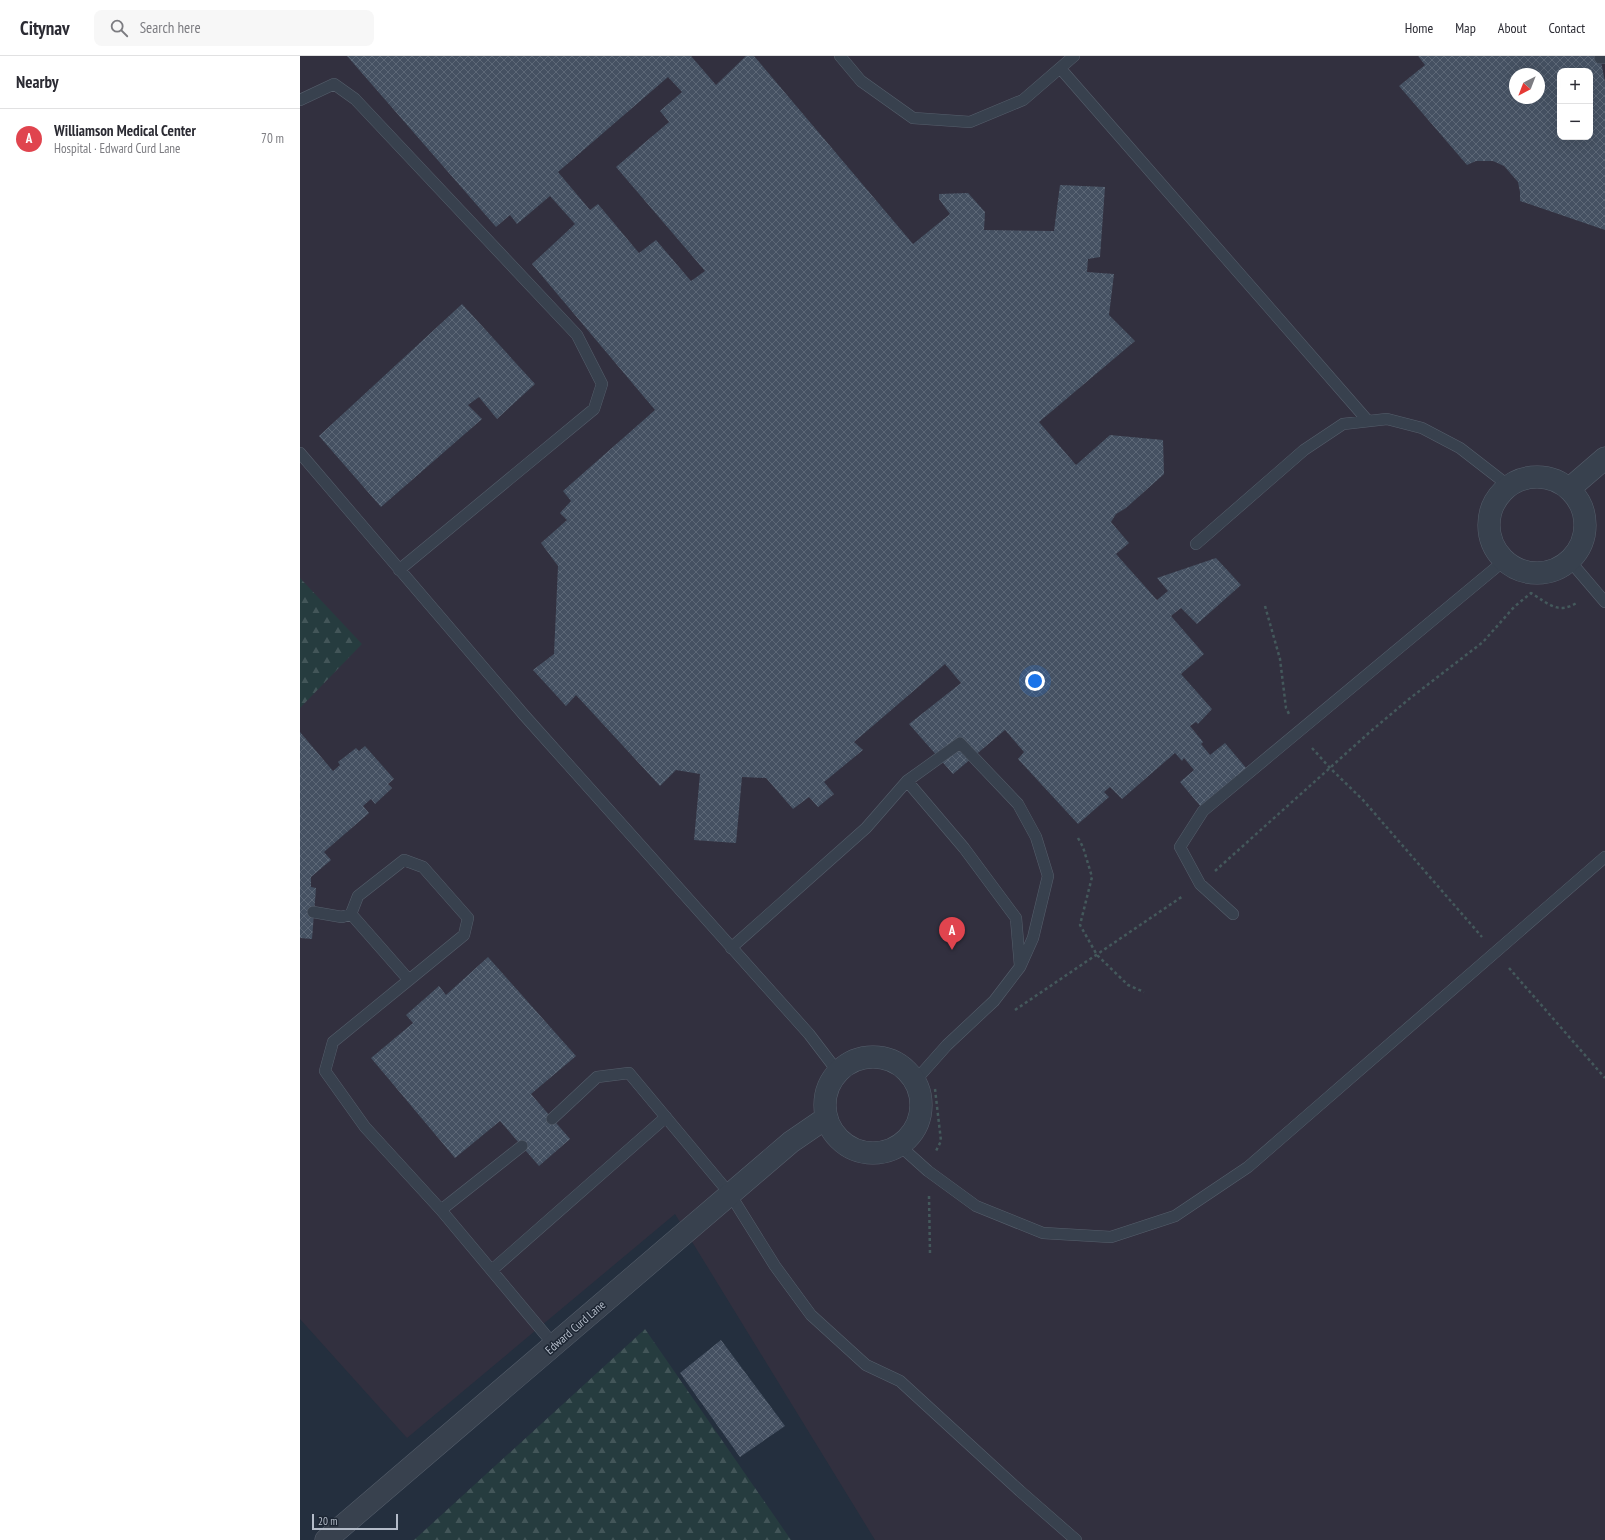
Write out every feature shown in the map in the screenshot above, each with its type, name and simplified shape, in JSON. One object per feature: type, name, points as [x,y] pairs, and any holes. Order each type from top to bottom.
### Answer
[{"type":"street","points":[[1569,489],[1605,458]]},
{"type":"street","points":[[1540,477],[1556,481],[1569,489],[1582,505],[1586,525],[1581,544],[1570,561],[1558,569],[1545,573],[1530,573],[1517,568],[1505,560],[1496,550],[1491,536],[1489,522],[1492,509],[1499,496],[1509,486],[1524,479],[1540,477]]},
{"type":"street","points":[[870,1056],[887,1059],[903,1067],[915,1081],[920,1098],[919,1116],[912,1133],[899,1145],[883,1152],[865,1152],[848,1146],[834,1134],[826,1118],[824,1106],[826,1093],[830,1082],[838,1072],[852,1061],[870,1056]]},
{"type":"street","name":"Edward Curd Lane","points":[[326,1540],[791,1142],[826,1118]]},
{"type":"lane","points":[[840,56],[861,81],[913,118],[970,122],[1023,100],[1074,56]]},
{"type":"lane","points":[[1060,68],[1368,421]]},
{"type":"lane","points":[[300,100],[334,84],[355,99],[577,335],[602,384],[594,409],[400,570]]},
{"type":"lane","points":[[1196,544],[1304,450],[1344,424],[1387,419],[1422,428],[1460,448],[1509,486]]},
{"type":"lane","points":[[300,453],[524,715],[809,1034],[838,1072]]},
{"type":"lane","points":[[1233,914],[1200,884],[1180,847],[1203,811],[1299,733],[1505,560]]},
{"type":"lane","points":[[1570,561],[1605,602]]},
{"type":"lane","points":[[731,948],[866,828],[907,781],[960,743],[1018,804],[1036,837],[1048,876],[1033,938],[1020,967],[994,1001],[947,1045],[915,1081]]},
{"type":"lane","points":[[907,781],[964,848],[1016,918],[1020,967]]},
{"type":"lane","points":[[899,1145],[928,1171],[976,1206],[1043,1234],[1111,1237],[1175,1216],[1248,1167],[1605,858]]},
{"type":"lane","points":[[351,914],[358,896],[404,860],[423,867],[468,918],[464,935],[333,1042],[325,1071],[366,1127],[441,1210],[554,1345]]},
{"type":"lane","points":[[313,912],[342,917],[351,914]]},
{"type":"lane","points":[[351,914],[409,980]]},
{"type":"lane","points":[[552,1119],[597,1077],[629,1073],[730,1194],[775,1266],[811,1315],[866,1365],[900,1381],[1076,1540]]},
{"type":"lane","points":[[492,1270],[666,1117]]},
{"type":"lane","points":[[441,1210],[522,1146]]},
{"type":"path","points":[[1264,606],[1280,659],[1286,708],[1299,733],[1330,768],[1363,800],[1605,1078]]},
{"type":"path","points":[[1078,838],[1084,847],[1092,877],[1080,925],[1097,955],[1128,985],[1144,992]]},
{"type":"shaded area","points":[[300,56],[1605,56],[1605,1540],[875,1540],[675,1214],[407,1438],[300,1319]]},
{"type":"green space","points":[[300,578],[362,644],[300,708]]},
{"type":"green space","points":[[645,1329],[791,1540],[414,1540]]},
{"type":"building","points":[[347,56],[691,56],[716,85],[746,56],[754,56],[913,244],[950,214],[939,199],[939,194],[968,193],[985,212],[984,230],[1054,231],[1060,185],[1105,187],[1100,257],[1088,259],[1087,272],[1114,274],[1109,315],[1135,341],[1039,422],[1076,465],[1110,435],[1163,440],[1164,474],[1126,508],[1116,514],[1111,522],[1129,543],[1116,554],[1157,600],[1168,591],[1157,578],[1216,558],[1241,585],[1197,624],[1181,608],[1171,616],[1204,654],[1181,674],[1212,709],[1198,724],[1196,722],[1190,726],[1203,742],[1201,744],[1210,755],[1225,743],[1252,775],[1207,814],[1180,782],[1194,770],[1184,758],[1182,761],[1175,753],[1122,799],[1110,787],[1104,792],[1109,797],[1078,824],[1018,759],[1024,752],[1005,730],[953,774],[909,724],[961,683],[945,664],[854,742],[863,750],[824,782],[834,794],[818,807],[809,797],[793,809],[766,778],[742,777],[736,843],[694,840],[700,774],[676,770],[660,786],[576,695],[566,706],[533,670],[554,654],[558,566],[541,543],[567,520],[560,513],[571,501],[563,491],[655,410],[532,264],[575,224],[550,196],[517,224],[510,215],[496,227]],"holes":[[[668,77],[682,92],[660,111],[669,122],[616,167],[705,271],[691,281],[656,240],[639,253],[598,204],[590,210],[558,172]]]},
{"type":"building","points":[[1418,56],[1600,56],[1605,82],[1605,230],[1520,201],[1518,182],[1504,166],[1493,161],[1476,161],[1467,165],[1399,86],[1425,65]]},
{"type":"building","points":[[462,304],[535,384],[497,419],[479,397],[468,405],[482,419],[381,507],[319,436]]},
{"type":"building","points":[[300,732],[333,771],[340,765],[338,762],[356,748],[359,751],[365,746],[394,779],[388,784],[392,788],[375,804],[371,799],[363,806],[369,813],[324,852],[331,860],[311,877],[311,887],[316,888],[312,939],[300,938]]},
{"type":"building","points":[[488,957],[576,1056],[531,1094],[570,1139],[539,1166],[500,1121],[455,1158],[371,1058],[413,1023],[406,1015],[439,986],[446,995]]},
{"type":"building","points":[[721,1340],[785,1426],[740,1457],[680,1373]]},
{"type":"place","name":"Williamson Medical Center","points":[[952,950]]}]
